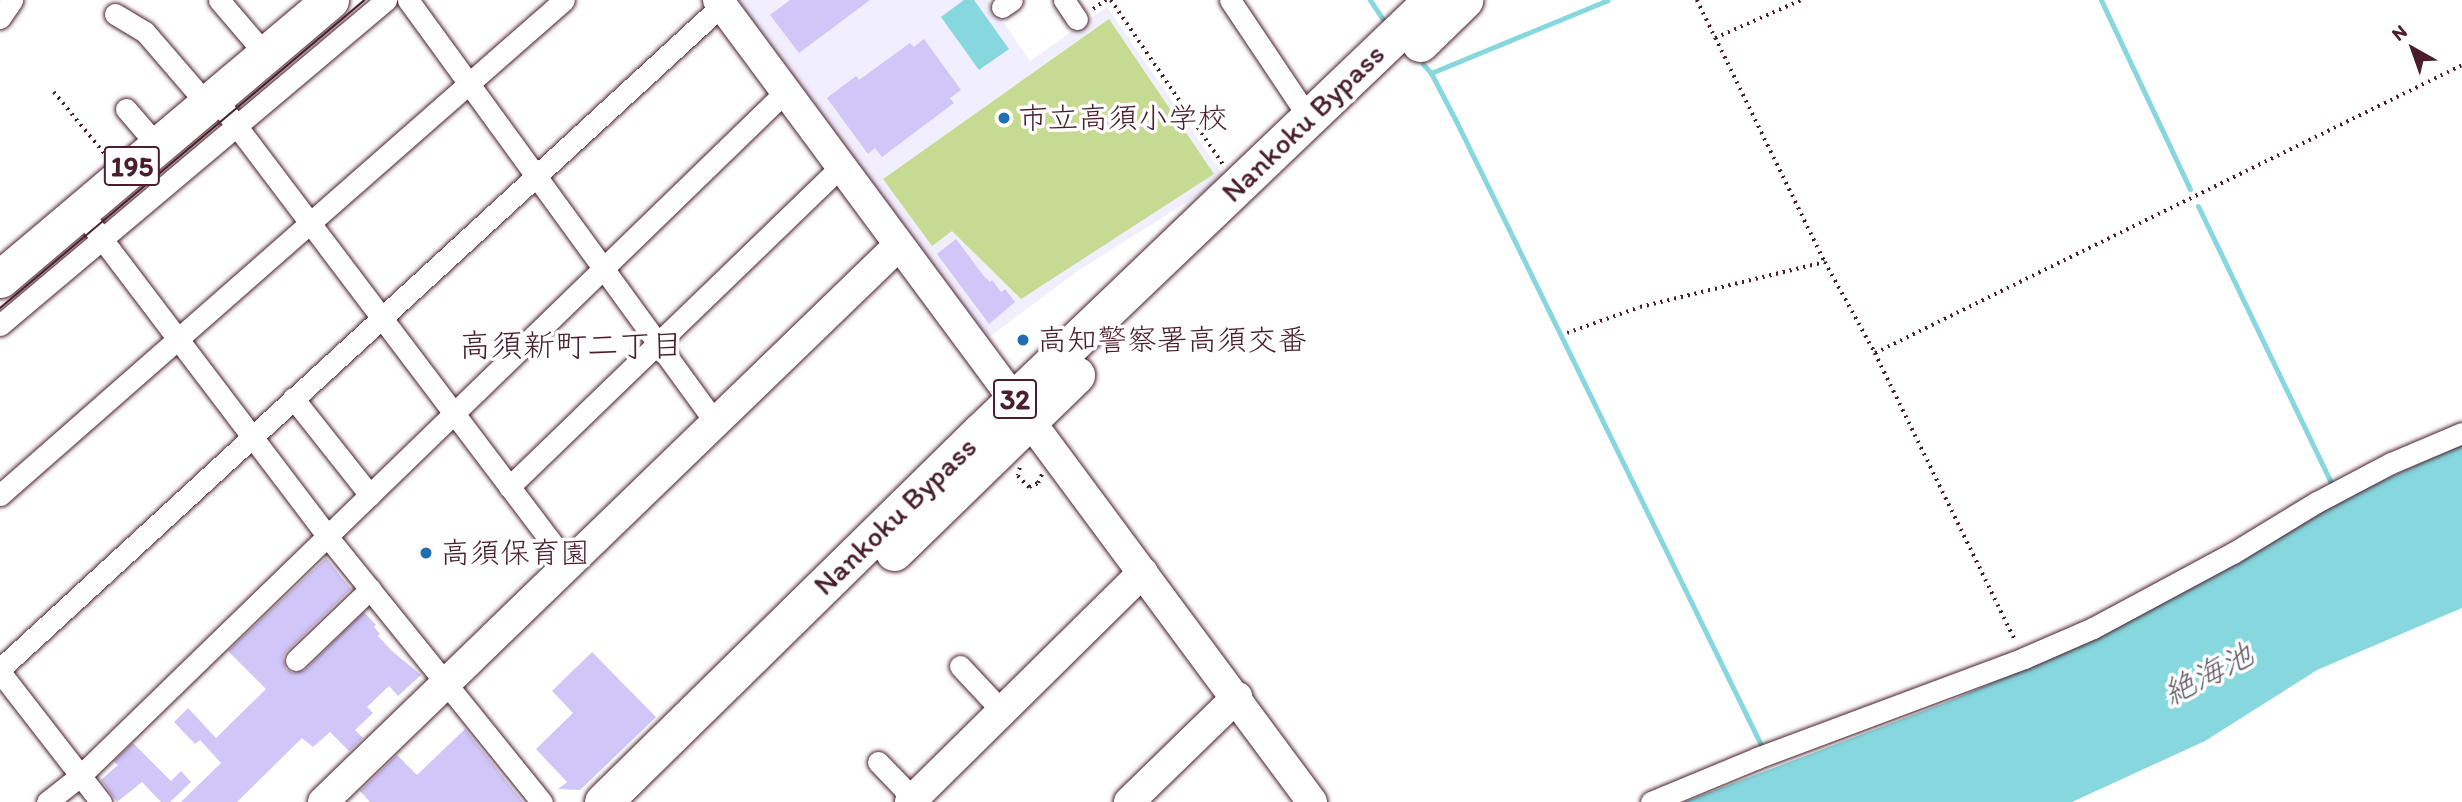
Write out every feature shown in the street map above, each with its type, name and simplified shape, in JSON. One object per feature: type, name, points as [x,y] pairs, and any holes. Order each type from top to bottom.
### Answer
[{"type":"highway","name":"195","points":[[0,279],[330,0]]},
{"type":"highway","name":"Nankoku Bypass","points":[[637,802],[1309,118],[1432,0]]},
{"type":"highway","name":"Nankoku Bypass","points":[[603,802],[1464,0]]},
{"type":"street","points":[[0,18],[12,0]]},
{"type":"street","points":[[219,0],[266,55]]},
{"type":"street","points":[[0,325],[386,0]]},
{"type":"street","points":[[408,0],[715,422]]},
{"type":"street","points":[[0,495],[564,0]]},
{"type":"street","points":[[1064,0],[1077,19]]},
{"type":"street","points":[[1230,0],[1309,118]]},
{"type":"street","points":[[101,802],[0,671],[720,3],[898,246],[1237,697],[1312,802]]},
{"type":"street","points":[[115,13],[145,32],[201,97],[214,97],[238,126],[568,564]]},
{"type":"street","points":[[47,802],[80,776],[785,92]]},
{"type":"street","points":[[126,108],[157,145]]},
{"type":"street","points":[[509,487],[840,167]]},
{"type":"street","points":[[80,210],[327,536],[542,802]]},
{"type":"street","points":[[323,802],[898,246]]},
{"type":"street","points":[[293,398],[370,495]]},
{"type":"street","points":[[1651,802],[1757,758],[2024,658],[2140,605],[2317,502],[2392,463],[2462,433]]},
{"type":"street","points":[[878,762],[904,789],[909,802],[1143,572]]},
{"type":"street","points":[[296,660],[370,589]]},
{"type":"street","points":[[960,666],[1002,711]]},
{"type":"street","points":[[1129,802],[1237,697]]},
{"type":"path","points":[[1111,0],[1228,171]]},
{"type":"path","points":[[1697,0],[2024,658]]},
{"type":"path","points":[[1715,38],[1801,0]]},
{"type":"path","points":[[1875,354],[2462,65]]},
{"type":"path","points":[[54,92],[123,174]]},
{"type":"path","points":[[1567,332],[1640,307],[1825,262]]},
{"type":"path","points":[[1025,464],[1018,471],[1025,486],[1038,483],[1042,472]]},
{"type":"shaded area","name":"市立高須小学校","points":[[738,0],[988,0],[1030,61],[1107,7],[1223,175],[1205,191],[1079,270],[988,338]]},
{"type":"green space","points":[[1109,19],[1214,174],[1021,299],[952,231],[932,246],[883,179]]},
{"type":"water","points":[[964,0],[974,0],[1009,49],[979,70],[941,17]]},
{"type":"water","name":"絶海池","points":[[2462,444],[2462,608],[2317,670],[2205,741],[2072,802],[1684,802],[1947,702],[2041,662],[2172,598],[2347,497]]},
{"type":"building","points":[[790,0],[870,0],[799,53],[770,15]]},
{"type":"building","points":[[924,39],[961,90],[950,98],[954,103],[882,157],[875,148],[868,154],[827,98],[856,76],[859,80],[910,43],[914,47]]},
{"type":"building","points":[[956,239],[983,275],[990,282],[992,280],[1001,292],[1005,289],[1015,302],[989,324],[937,254]]},
{"type":"building","points":[[326,558],[351,589],[287,651],[283,657],[286,669],[293,673],[305,670],[364,612],[376,625],[374,627],[380,634],[378,636],[421,675],[398,696],[389,686],[367,707],[373,713],[355,730],[363,738],[349,751],[330,732],[313,747],[302,738],[237,802],[181,802],[221,763],[200,740],[195,744],[174,722],[188,708],[216,738],[266,689],[228,651]]},
{"type":"building","points":[[592,652],[656,717],[580,790],[558,789],[567,782],[536,749],[573,713],[552,691]]},
{"type":"building","points":[[465,729],[523,802],[370,802],[360,791],[397,755],[417,775]]},
{"type":"building","points":[[133,743],[171,781],[181,771],[191,782],[170,802],[161,802],[142,782],[117,802],[101,780],[118,765],[114,761]]},
{"type":"waterway","points":[[1370,0],[1383,19]]},
{"type":"waterway","points":[[1431,73],[1608,0]]},
{"type":"waterway","points":[[2101,0],[2190,189]]},
{"type":"waterway","points":[[1423,64],[1431,73],[1457,123],[1762,747]]},
{"type":"waterway","points":[[2198,206],[2332,485]]},
{"type":"tram line","points":[[0,308],[364,0]]},
{"type":"place","name":"市立高須小学校","points":[[1004,118]]},
{"type":"place","name":"高知警察署高須交番","points":[[1023,340]]},
{"type":"place","name":"高須保育園","points":[[426,553]]},
{"type":"district","name":"高須新町二丁目","points":[[571,345]]}]
